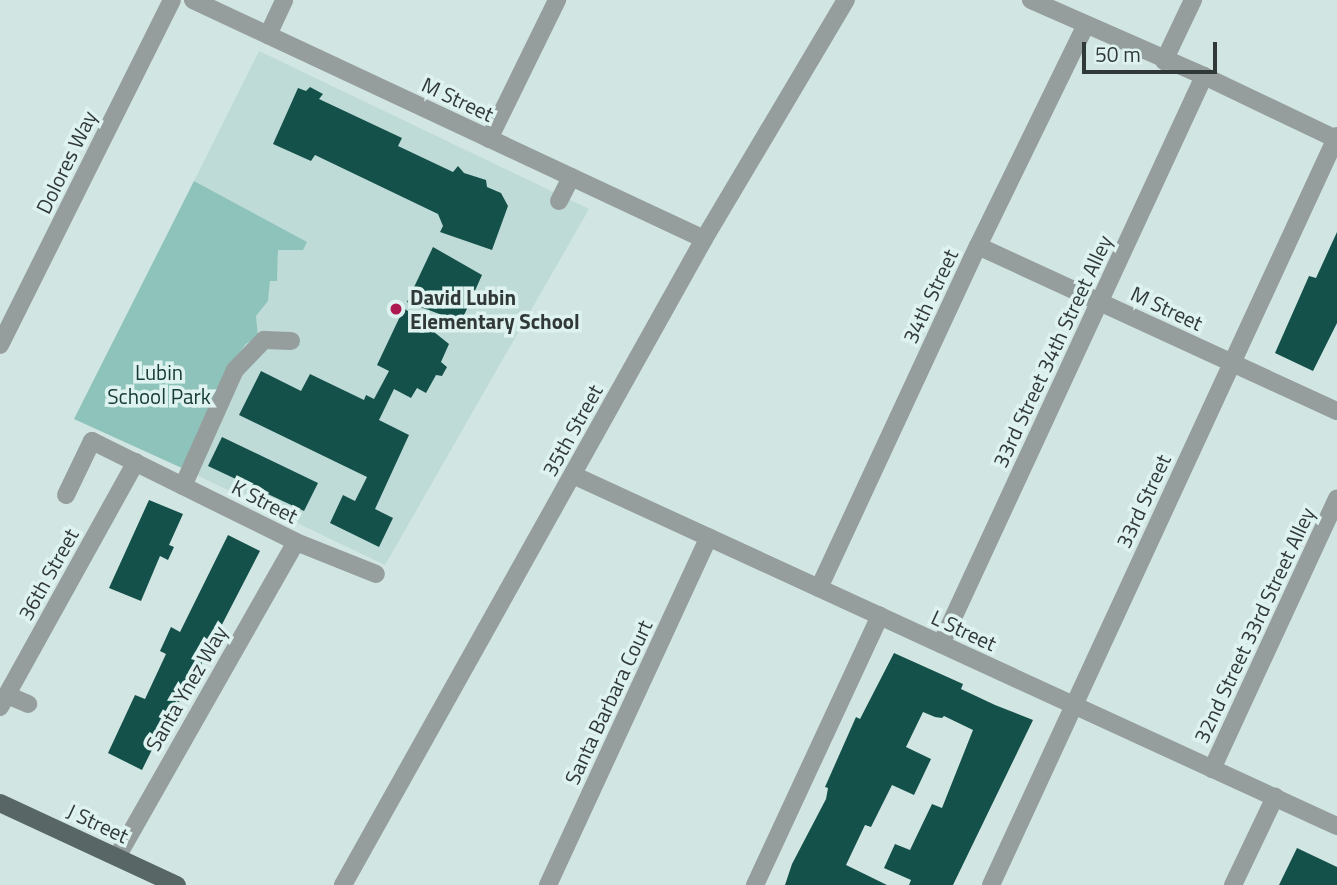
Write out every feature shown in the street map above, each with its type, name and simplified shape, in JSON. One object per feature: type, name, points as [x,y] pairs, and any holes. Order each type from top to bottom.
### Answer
[{"type":"main road","name":"J Street","points":[[0,803],[177,885]]},
{"type":"street","name":"Dolores Way","points":[[0,345],[172,0]]},
{"type":"street","name":"M Street","points":[[192,0],[704,239]]},
{"type":"street","points":[[268,35],[284,0]]},
{"type":"street","points":[[489,139],[557,0]]},
{"type":"street","name":"35th Street","points":[[343,885],[704,239],[846,0]]},
{"type":"street","points":[[1031,0],[1336,137]]},
{"type":"street","points":[[1164,61],[1193,0]]},
{"type":"street","name":"34th Street","points":[[819,588],[978,246],[1086,25]]},
{"type":"street","name":"33rd Street 34th Street Alley","points":[[941,644],[1204,76]]},
{"type":"street","name":"33rd Street","points":[[990,885],[1336,137]]},
{"type":"street","points":[[559,201],[571,177]]},
{"type":"street","name":"M Street","points":[[978,246],[1337,411]]},
{"type":"street","points":[[183,486],[235,370],[264,340],[290,341]]},
{"type":"street","name":"K Street","points":[[66,495],[92,441],[296,542],[376,573]]},
{"type":"street","name":"36th Street","points":[[3,701],[136,462]]},
{"type":"street","name":"L Street","points":[[573,475],[1337,826]]},
{"type":"street","name":"32nd Street 33rd Street Alley","points":[[1212,769],[1337,499]]},
{"type":"street","name":"Santa Barbara Court","points":[[548,885],[709,537]]},
{"type":"street","name":"Santa Ynez Way","points":[[117,857],[296,542]]},
{"type":"street","points":[[755,885],[880,616]]},
{"type":"street","points":[[3,701],[28,704]]},
{"type":"street","points":[[1233,885],[1275,797]]},
{"type":"shaded area","name":"David Lubin Elementary School","points":[[259,51],[589,209],[385,565],[184,469],[236,357],[246,344],[258,335],[256,316],[268,301],[270,281],[277,281],[278,250],[303,250],[306,243],[194,181]]},
{"type":"green space","name":"Lubin School Park","points":[[194,181],[307,242],[303,250],[278,250],[277,281],[270,281],[268,301],[256,316],[258,336],[246,344],[236,357],[184,469],[74,419]]},
{"type":"building","points":[[310,87],[323,94],[319,99],[402,138],[398,146],[453,172],[458,166],[464,173],[486,180],[487,187],[501,193],[508,206],[492,250],[440,232],[443,226],[438,214],[315,155],[311,161],[273,144],[298,88],[306,91]]},
{"type":"building","points":[[1337,232],[1337,323],[1313,371],[1275,353],[1309,276],[1316,278]]},
{"type":"building","points":[[433,247],[482,275],[461,322],[407,302]]},
{"type":"building","points":[[404,308],[449,344],[441,362],[447,367],[442,376],[436,375],[426,393],[417,388],[411,398],[394,389],[379,420],[409,435],[375,509],[393,518],[379,547],[330,523],[343,495],[355,501],[367,477],[239,415],[261,371],[301,391],[310,374],[364,400],[366,395],[374,399],[389,371],[377,365]]},
{"type":"building","points":[[222,437],[318,483],[304,511],[208,466]]},
{"type":"building","points":[[149,500],[183,514],[169,545],[174,547],[168,560],[160,556],[141,601],[109,588]]},
{"type":"building","points":[[228,535],[260,551],[199,669],[195,667],[179,702],[176,701],[142,770],[108,753],[135,695],[145,699],[166,654],[160,651],[171,627],[180,632]]},
{"type":"building","points":[[894,653],[963,684],[961,689],[1033,720],[953,885],[909,885],[911,880],[884,868],[895,844],[910,850],[932,804],[942,808],[973,730],[944,716],[935,717],[923,712],[906,747],[931,759],[914,795],[892,785],[871,827],[865,825],[846,865],[887,885],[785,885],[792,864],[826,799],[828,788],[825,787],[856,717],[860,719]]},
{"type":"building","points":[[1297,848],[1337,867],[1337,885],[1279,885]]},
{"type":"place","name":"David Lubin Elementary School","points":[[396,309]]}]
